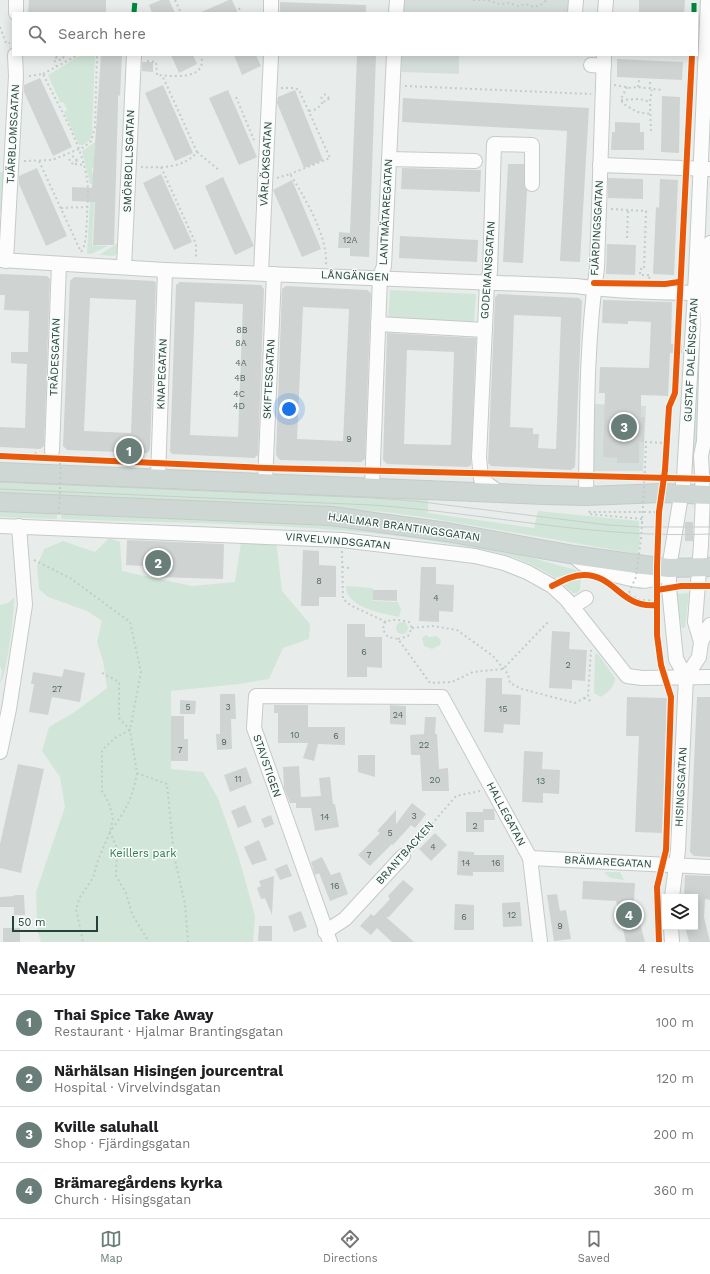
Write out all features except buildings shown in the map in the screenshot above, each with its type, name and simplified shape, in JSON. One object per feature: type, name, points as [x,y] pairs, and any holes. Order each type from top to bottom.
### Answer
[{"type":"main road","points":[[0,472],[501,494],[586,496],[682,493],[706,494]]},
{"type":"main road","name":"HJALMAR BRANTINGSGATAN","points":[[0,502],[331,516],[440,530],[574,555],[670,568],[705,567]]},
{"type":"street","points":[[16,0],[16,12]]},
{"type":"street","points":[[271,0],[271,12]]},
{"type":"street","points":[[396,12],[397,0]]},
{"type":"street","points":[[575,12],[576,0]]},
{"type":"street","points":[[605,12],[606,0]]},
{"type":"street","name":"GUSTAF DALÉNSGATAN","points":[[686,677],[676,659],[669,588],[670,568],[682,493],[705,169],[704,47],[708,0]]},
{"type":"street","name":"TJÄRBLOMSGATAN","points":[[3,260],[12,166],[16,76],[15,56]]},
{"type":"street","name":"VÅRLÖKSGATAN","points":[[267,273],[265,183],[271,56]]},
{"type":"street","name":"LANTMÄTAREGATAN","points":[[372,488],[380,277],[384,266],[394,56]]},
{"type":"street","name":"SMÖRBOLLSGATAN","points":[[124,267],[134,58]]},
{"type":"street","name":"FJÄRDINGSGATAN","points":[[586,496],[587,405],[593,288],[597,268],[603,89],[600,62]]},
{"type":"street","name":"GODEMANSGATAN","points":[[501,494],[482,479],[480,472],[484,330],[487,283],[490,272],[494,144],[532,144],[532,184]]},
{"type":"street","points":[[389,159],[475,161]]},
{"type":"street","points":[[600,165],[705,169]]},
{"type":"street","name":"GUSTAF DALÉNSGATAN","points":[[701,642],[695,622],[705,567],[706,494],[701,456],[708,410],[710,243]]},
{"type":"street","name":"LÅNGÄNGEN","points":[[3,260],[165,270],[380,277],[710,293]]},
{"type":"street","name":"TRÄDESGATAN","points":[[49,456],[59,264]]},
{"type":"street","name":"KNAPEGATAN","points":[[158,479],[165,270]]},
{"type":"street","name":"SKIFTESGATAN","points":[[265,483],[267,273]]},
{"type":"street","points":[[378,324],[484,330]]},
{"type":"street","points":[[704,441],[710,455]]},
{"type":"street","name":"VIRVELVINDSGATAN","points":[[0,526],[342,540],[475,556],[504,563],[527,572],[552,586],[572,607],[627,676],[642,673],[686,677]]},
{"type":"street","points":[[0,752],[23,625],[25,590],[18,526]]},
{"type":"street","points":[[572,607],[586,598]]},
{"type":"street","points":[[686,677],[699,657],[701,642],[710,624]]},
{"type":"street","points":[[686,677],[710,677]]},
{"type":"street","name":"HISINGSGATAN","points":[[672,894],[676,865],[686,677]]},
{"type":"street","name":"STAVSTIGEN","points":[[329,938],[254,728],[256,696],[442,697]]},
{"type":"street","name":"HALLEGATAN","points":[[442,697],[530,858],[540,942]]},
{"type":"street","name":"BRANTBACKEN","points":[[329,938],[403,856]]},
{"type":"street","name":"BRÄMAREGATAN","points":[[530,858],[710,867]]},
{"type":"street","points":[[671,930],[672,942]]},
{"type":"path","points":[[175,0],[181,12]]},
{"type":"path","points":[[473,0],[488,0],[499,4],[509,3],[518,6],[526,4],[534,7],[542,4],[546,0]]},
{"type":"path","points":[[239,8],[241,12]]},
{"type":"path","points":[[0,27],[6,43],[12,44]]},
{"type":"path","points":[[57,56],[54,59],[57,67]]},
{"type":"path","points":[[16,76],[43,74],[76,56]]},
{"type":"path","points":[[12,166],[25,160],[52,160],[84,147],[94,137],[97,56]]},
{"type":"path","points":[[134,58],[156,62],[157,75],[188,76],[195,74],[200,68],[201,56]]},
{"type":"path","points":[[43,74],[79,148],[84,165],[87,180],[87,207],[84,247],[81,252]]},
{"type":"path","points":[[162,75],[197,152],[220,171]]},
{"type":"path","points":[[638,87],[639,80]]},
{"type":"path","points":[[650,81],[651,131]]},
{"type":"path","points":[[392,85],[603,89],[638,87],[651,90],[662,90]]},
{"type":"path","points":[[621,100],[627,87]]},
{"type":"path","points":[[265,183],[330,158],[299,90],[295,88],[269,89]]},
{"type":"path","points":[[236,97],[255,141],[261,146],[266,147]]},
{"type":"path","points":[[621,100],[640,99],[650,102]]},
{"type":"path","points":[[621,100],[624,104],[637,112],[651,114]]},
{"type":"path","points":[[309,111],[317,109],[324,101]]},
{"type":"path","points":[[129,166],[161,167],[177,165],[197,152]]},
{"type":"path","points":[[39,160],[81,252],[81,257]]},
{"type":"path","points":[[75,163],[84,165]]},
{"type":"path","points":[[161,167],[196,244],[196,263]]},
{"type":"path","points":[[290,174],[305,200],[326,248],[326,268]]},
{"type":"path","points":[[61,208],[87,207]]},
{"type":"path","points":[[609,209],[646,211],[644,269],[640,269],[640,275],[650,275],[649,284]]},
{"type":"path","points":[[627,238],[628,210]]},
{"type":"path","points":[[656,601],[640,600],[628,594],[636,577],[642,519],[646,442],[667,443]]},
{"type":"path","points":[[29,457],[49,456],[68,459]]},
{"type":"path","points":[[59,464],[59,514]]},
{"type":"path","points":[[642,519],[589,514],[589,512],[659,512]]},
{"type":"path","points":[[342,540],[343,599],[350,605],[386,622],[398,619],[409,622],[412,628]]},
{"type":"path","points":[[22,561],[36,560],[70,578],[130,622],[141,672],[130,730],[137,773],[133,795],[125,811],[110,832]]},
{"type":"path","points":[[342,567],[349,568]]},
{"type":"path","points":[[386,622],[384,623],[383,630],[388,637],[398,639],[408,636],[412,628]]},
{"type":"path","points":[[398,639],[430,683],[452,682],[473,672],[503,669],[548,622]]},
{"type":"path","points":[[412,628],[433,626],[457,630],[493,656],[508,674],[510,683],[522,689],[575,703],[588,696],[591,649],[595,637]]},
{"type":"path","points":[[102,673],[120,682],[119,718],[130,730]]},
{"type":"path","points":[[584,698],[591,701]]},
{"type":"path","points":[[83,942],[76,909],[80,897],[93,878],[98,860],[110,832],[113,818],[109,803],[102,791],[102,750],[115,738],[130,730]]},
{"type":"path","points":[[137,773],[167,784],[174,856],[185,904],[188,942]]},
{"type":"path","points":[[110,832],[117,848],[116,876],[126,893],[132,914],[149,942]]},
{"type":"shaded area","points":[[402,0],[572,0],[571,12],[402,12]]},
{"type":"shaded area","points":[[402,56],[459,56],[459,74],[401,72]]},
{"type":"shaded area","points":[[595,404],[646,406],[643,471],[593,471]]},
{"type":"green space","points":[[79,56],[95,56],[92,134],[90,140],[83,145],[79,145],[64,112],[67,110],[64,103],[60,102],[48,75]]},
{"type":"green space","points":[[95,142],[94,168],[92,168],[92,172],[96,173],[95,184],[90,184],[82,151]]},
{"type":"green space","points":[[0,172],[4,172],[2,212],[0,212]]},
{"type":"green space","points":[[91,187],[95,187],[92,245],[108,246],[91,254],[87,254]]},
{"type":"green space","points":[[119,242],[118,253],[114,256],[99,255]]},
{"type":"green space","points":[[390,290],[476,294],[474,324],[388,319]]},
{"type":"green space","points":[[697,313],[705,313],[696,468],[691,468]]},
{"type":"green space","points":[[0,479],[386,495],[428,499],[428,513],[534,528],[538,511],[639,521],[640,540],[638,554],[429,518],[385,512],[300,506],[0,495]]},
{"type":"green space","points":[[0,509],[57,510],[57,519],[0,517]]},
{"type":"green space","points":[[61,510],[257,519],[386,529],[508,551],[579,571],[555,578],[541,569],[513,557],[499,553],[391,535],[297,527],[61,519]]},
{"type":"green space","name":"Keillers park","points":[[109,538],[120,542],[122,571],[192,586],[235,582],[241,542],[274,540],[277,548],[282,591],[310,624],[309,639],[283,648],[269,679],[239,684],[171,691],[171,769],[203,772],[218,798],[239,858],[255,916],[253,942],[41,942],[37,930],[36,892],[65,807],[60,777],[42,751],[49,727],[76,711],[107,688],[103,661],[97,642],[102,621],[87,611],[48,597],[39,589],[37,566],[44,549],[63,541],[95,552]]},
{"type":"green space","points":[[581,579],[580,590],[577,593],[573,593],[564,586],[570,581]]},
{"type":"green space","points":[[346,586],[373,588],[373,601],[398,602],[401,610],[399,617],[375,611],[358,604],[352,600]]},
{"type":"green space","points":[[689,593],[685,628],[682,628],[675,594]]},
{"type":"green space","points":[[14,598],[8,656],[3,678],[0,684],[2,671],[0,666],[0,605],[8,603]]},
{"type":"green space","points":[[400,622],[404,622],[408,628],[404,634],[400,634],[396,630],[396,626]]},
{"type":"green space","points":[[426,635],[429,637],[437,636],[441,640],[440,645],[432,649],[424,646],[422,638]]},
{"type":"green space","points":[[595,654],[598,654],[615,678],[614,684],[605,694],[600,697],[594,693]]},
{"type":"green space","points":[[604,872],[620,872],[624,880],[610,878]]},
{"type":"tram line","points":[[0,482],[373,498],[414,501],[608,525],[639,527],[710,527]]},
{"type":"tram line","points":[[0,489],[372,505],[625,533],[667,535],[710,534]]},
{"type":"marked path","points":[[134,12],[135,0]]},
{"type":"marked path","points":[[694,0],[694,12]]},
{"type":"cycle path","points":[[659,942],[657,887],[666,850],[671,697],[661,665],[657,635],[659,512],[665,470],[669,407],[675,393],[692,56]]},
{"type":"cycle path","points":[[594,283],[665,284],[679,282]]},
{"type":"cycle path","points":[[0,456],[265,468],[710,479]]},
{"type":"cycle path","points":[[552,586],[575,576],[595,576],[604,580],[635,602],[644,605],[656,605]]},
{"type":"cycle path","points":[[657,590],[681,586],[710,586]]},
{"type":"place","name":"Kville saluhall","points":[[624,427]]},
{"type":"place","name":"Thai Spice Take Away","points":[[129,451]]},
{"type":"place","name":"Närhälsan Hisingen jourcentral","points":[[158,563]]},
{"type":"place","name":"Brämaregårdens kyrka","points":[[629,915]]}]
